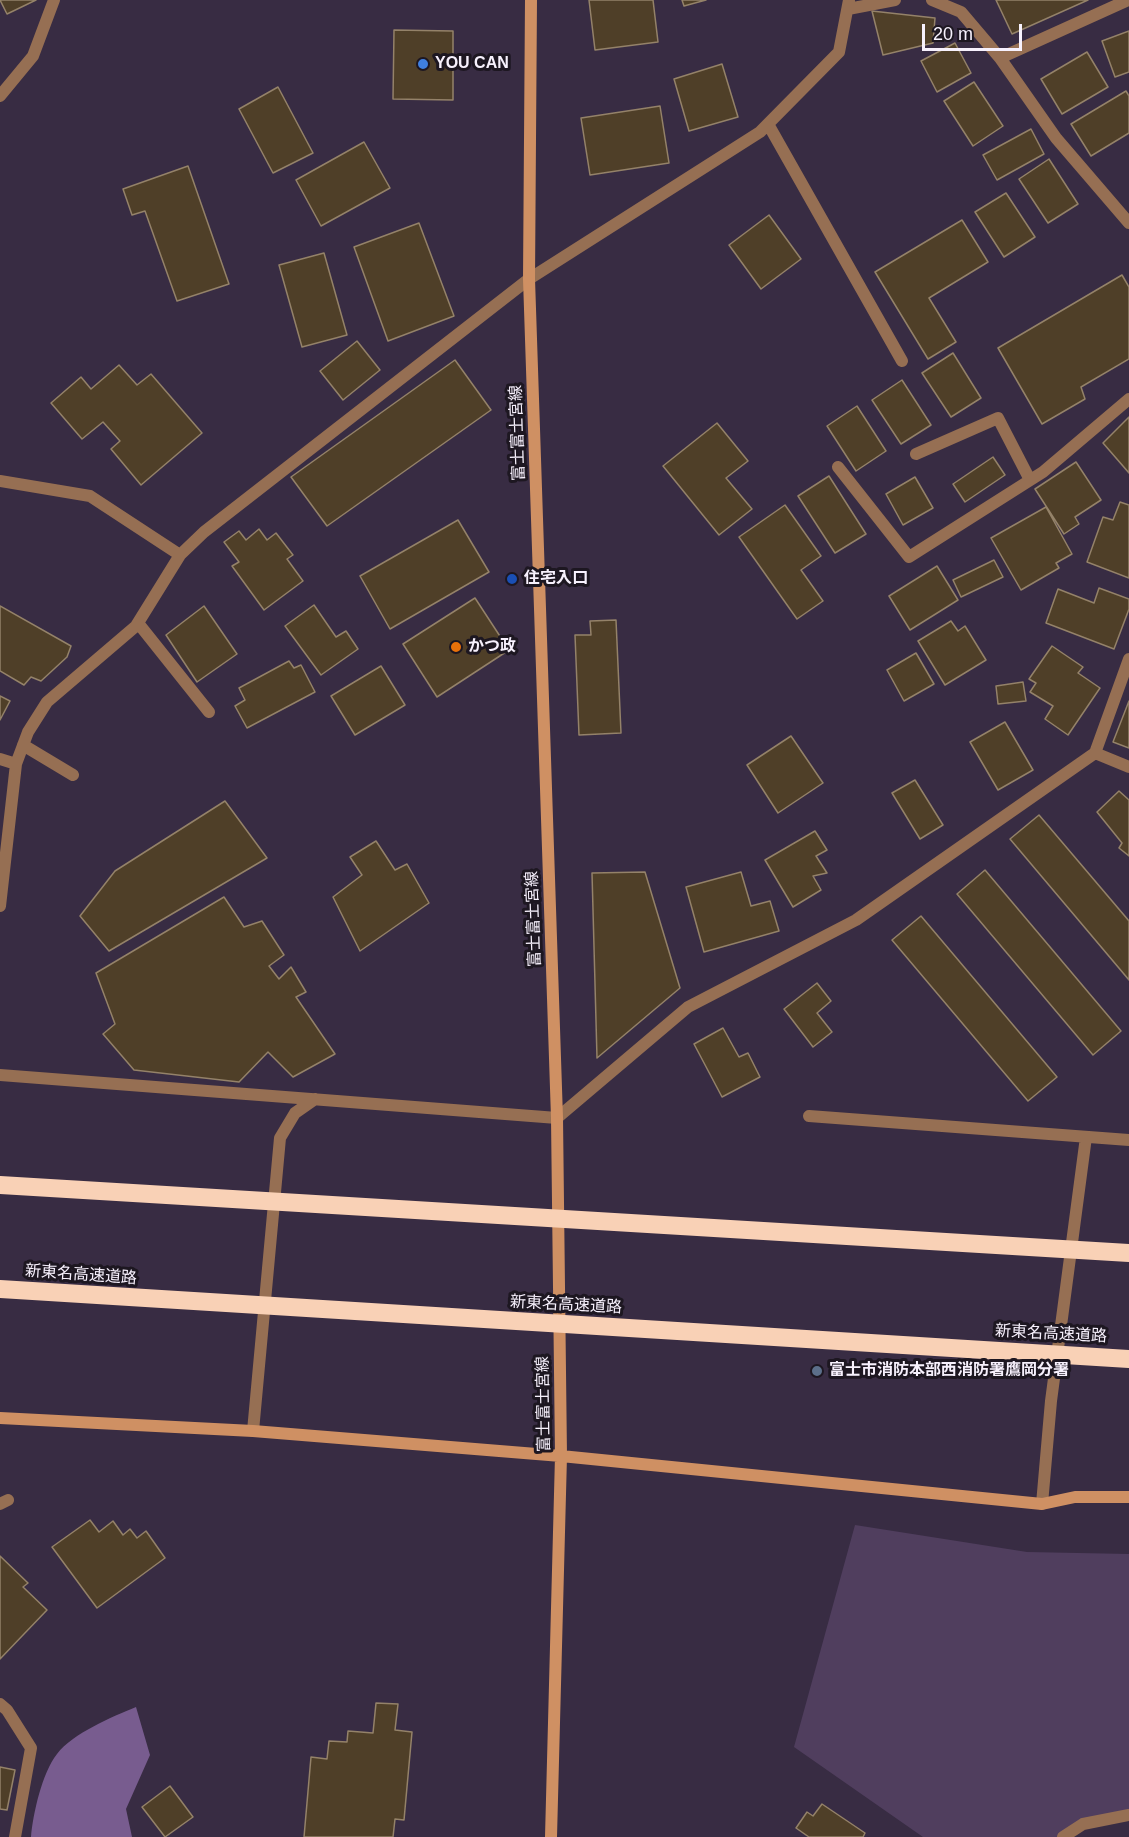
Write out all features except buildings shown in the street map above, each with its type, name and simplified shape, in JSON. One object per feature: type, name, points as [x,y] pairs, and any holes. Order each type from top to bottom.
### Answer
[{"type":"highway","points":[[0,1185],[1129,1253]]},
{"type":"highway","name":"新東名高速道路","points":[[0,1289],[1129,1359]]},
{"type":"main road","name":"富士富士宮線","points":[[531,0],[529,279],[557,1118],[561,1456],[551,1837]]},
{"type":"main road","points":[[0,1418],[253,1431],[561,1456],[1042,1504],[1075,1497],[1129,1497]]},
{"type":"street","points":[[0,96],[33,56],[54,0]]},
{"type":"street","points":[[0,906],[16,764],[28,732],[47,702],[138,623],[180,555],[204,532],[529,279],[760,132],[839,52],[848,4],[895,0]]},
{"type":"street","points":[[932,0],[961,12],[1000,58],[1056,138],[1129,223]]},
{"type":"street","points":[[1000,58],[1128,0]]},
{"type":"street","points":[[768,124],[902,360]]},
{"type":"street","points":[[838,467],[909,557],[1030,480],[1129,399]]},
{"type":"street","points":[[916,454],[998,418],[1030,480]]},
{"type":"street","points":[[0,481],[90,496],[180,555]]},
{"type":"street","points":[[138,623],[209,712]]},
{"type":"street","points":[[0,1075],[557,1118],[688,1007],[856,920],[1095,753],[1129,659]]},
{"type":"street","points":[[23,745],[73,775]]},
{"type":"street","points":[[1095,753],[1129,767]]},
{"type":"street","points":[[0,759],[16,764]]},
{"type":"street","points":[[253,1431],[280,1138],[295,1113],[315,1100]]},
{"type":"street","points":[[809,1116],[1129,1140]]},
{"type":"street","points":[[1042,1504],[1053,1390],[1086,1137]]},
{"type":"street","points":[[0,1704],[7,1710],[31,1748],[15,1837]]},
{"type":"street","points":[[1063,1837],[1083,1824],[1129,1815]]},
{"type":"shaded area","points":[[855,1525],[1027,1552],[1129,1554],[1129,1814],[1063,1837],[923,1837],[794,1747]]},
{"type":"shaded area","points":[[136,1707],[150,1755],[126,1809],[132,1837],[31,1837],[36,1806],[43,1783],[57,1754],[64,1746],[83,1733]]},
{"type":"place","name":"YOU CAN","points":[[423,64]]},
{"type":"place","name":"住宅入口","points":[[512,579]]},
{"type":"place","name":"かつ政","points":[[456,647]]},
{"type":"place","name":"富士市消防本部西消防署鷹岡分署","points":[[817,1371]]}]
